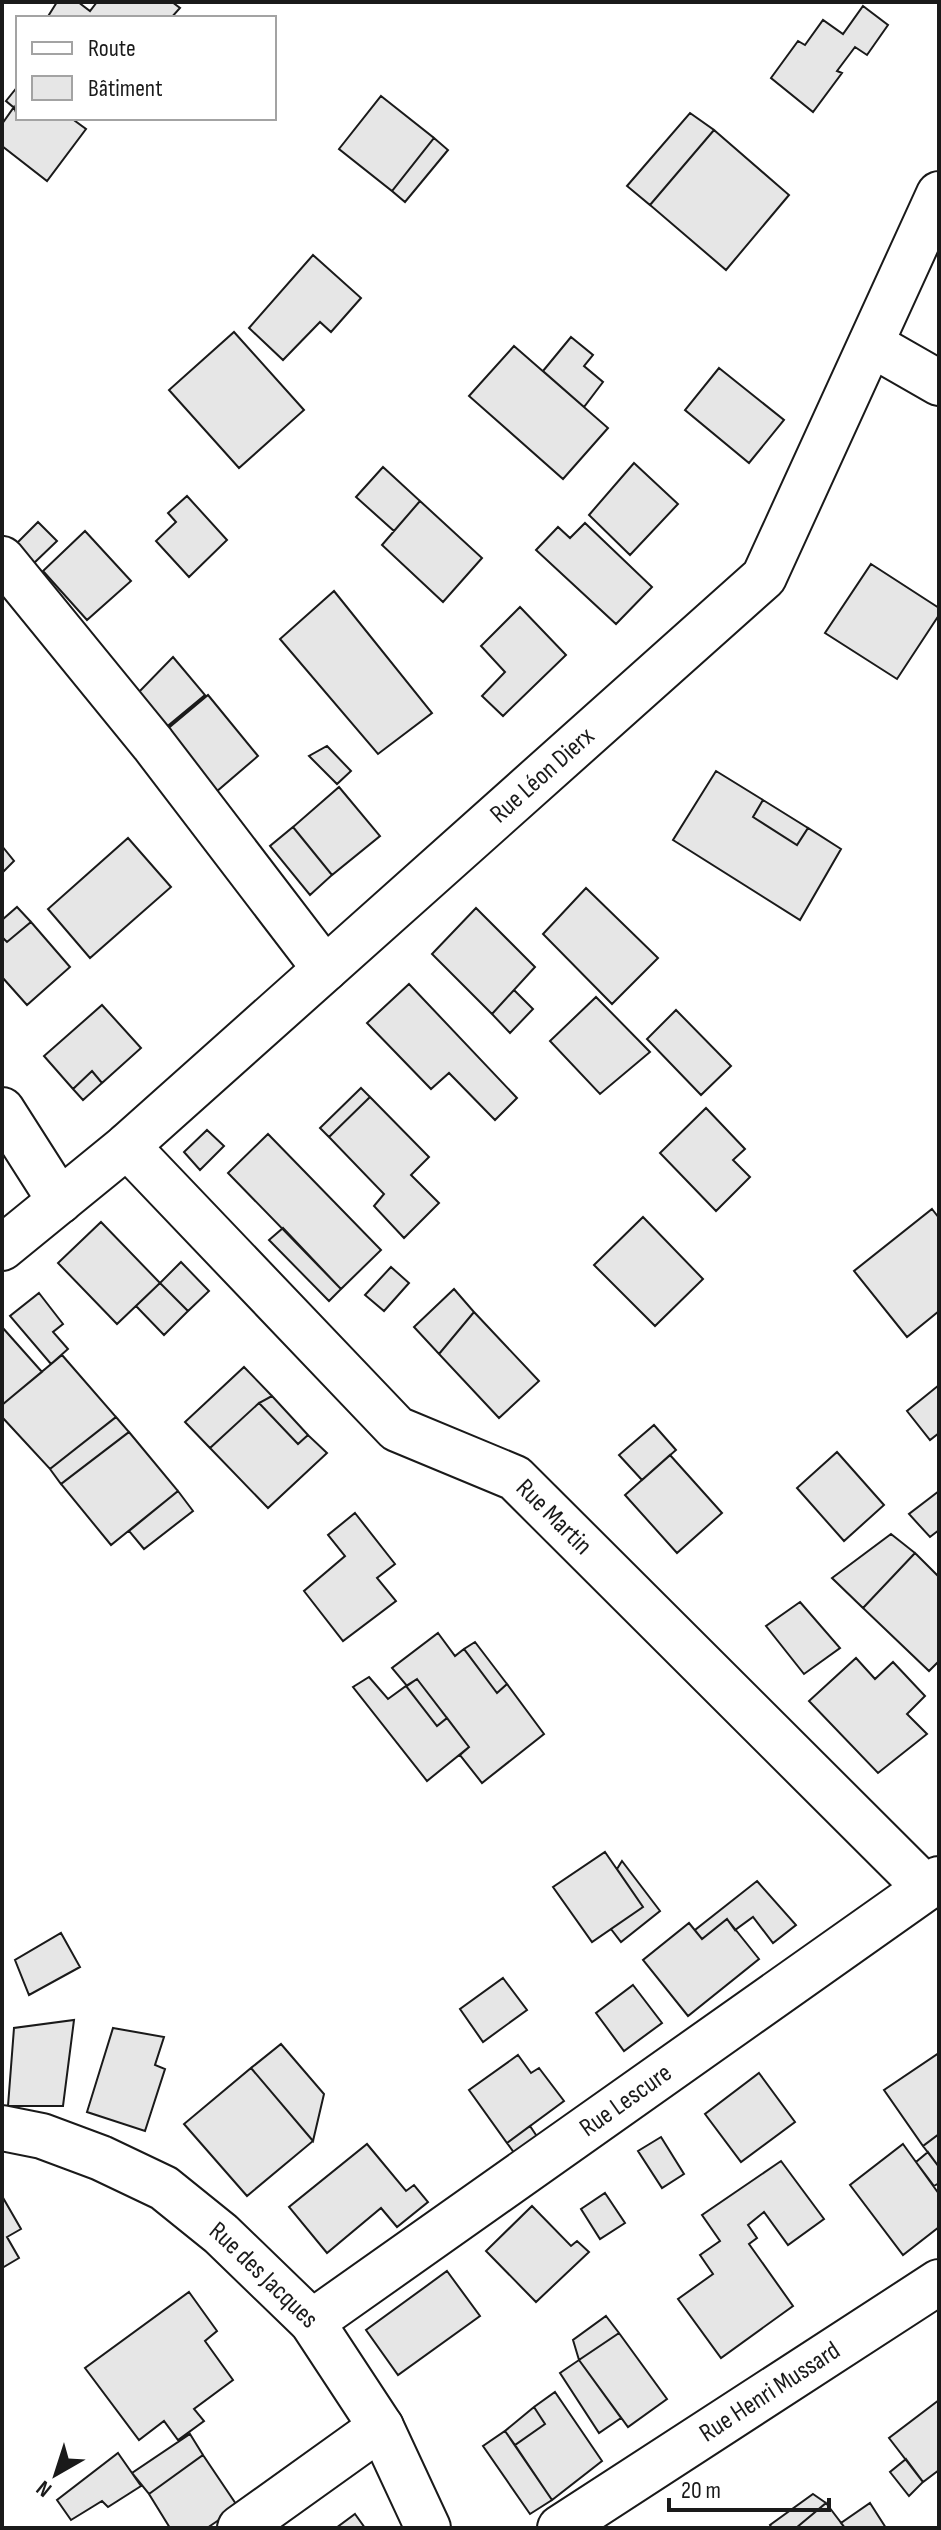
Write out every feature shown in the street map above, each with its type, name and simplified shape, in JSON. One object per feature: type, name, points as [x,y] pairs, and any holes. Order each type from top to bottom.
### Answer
[{"type":"street","name":"Rue Léon Dierx","points":[[2,1248],[127,1146],[764,577],[939,194]]},
{"type":"street","points":[[871,344],[939,383]]},
{"type":"street","points":[[2,559],[153,744],[325,969]]},
{"type":"street","points":[[2,1110],[60,1201]]},
{"type":"street","name":"Rue Martin","points":[[127,1146],[397,1429],[515,1478],[933,1884]]},
{"type":"street","name":"Rue Lescure","points":[[312,2322],[933,1884]]},
{"type":"street","name":"Rue des Jacques","points":[[2,2128],[42,2136],[86,2152],[164,2188],[221,2234],[312,2322],[381,2427],[428,2528]]},
{"type":"street","name":"Rue Henri Mussard","points":[[560,2528],[939,2282]]},
{"type":"street","points":[[240,2528],[381,2427]]},
{"type":"building","points":[[57,2],[78,2],[90,11],[97,2],[172,2],[180,8],[173,16],[48,16]]},
{"type":"building","points":[[863,6],[888,25],[867,55],[855,47],[837,71],[842,73],[813,112],[771,78],[798,41],[805,45],[823,20],[843,34]]},
{"type":"building","points":[[16,88],[16,109],[6,101]]},
{"type":"building","points":[[381,96],[434,138],[392,191],[339,149]]},
{"type":"building","points":[[14,107],[16,120],[74,120],[86,129],[47,181],[2,146],[2,124]]},
{"type":"building","points":[[690,113],[714,130],[650,205],[627,186]]},
{"type":"building","points":[[714,130],[789,195],[726,270],[650,205]]},
{"type":"building","points":[[434,138],[448,150],[405,202],[392,191]]},
{"type":"building","points":[[313,255],[361,298],[331,332],[320,322],[283,360],[249,328]]},
{"type":"building","points":[[234,332],[304,410],[239,468],[169,390]]},
{"type":"building","points":[[571,337],[593,355],[584,366],[603,382],[584,407],[543,371]]},
{"type":"building","points":[[514,346],[608,428],[563,479],[469,396]]},
{"type":"building","points":[[719,368],[784,420],[749,463],[685,410]]},
{"type":"building","points":[[634,463],[678,504],[630,555],[589,515]]},
{"type":"building","points":[[383,467],[420,501],[394,531],[356,497]]},
{"type":"building","points":[[187,496],[227,540],[189,577],[156,541],[176,522],[168,513]]},
{"type":"building","points":[[420,501],[482,558],[443,602],[382,545]]},
{"type":"building","points":[[38,522],[57,541],[33,564],[15,545]]},
{"type":"building","points":[[585,523],[652,587],[616,624],[536,550],[558,527],[570,538]]},
{"type":"building","points":[[85,531],[131,581],[87,620],[43,571]]},
{"type":"building","points":[[871,564],[939,608],[939,615],[897,679],[825,633]]},
{"type":"building","points":[[334,591],[432,713],[378,754],[280,639]]},
{"type":"building","points":[[520,607],[566,655],[503,716],[482,696],[505,672],[481,646]]},
{"type":"building","points":[[173,657],[205,695],[164,729],[135,696]]},
{"type":"building","points":[[208,695],[258,756],[216,792],[165,731]]},
{"type":"building","points":[[327,746],[351,771],[337,784],[309,756]]},
{"type":"building","points":[[716,771],[763,800],[753,817],[797,845],[808,828],[841,849],[800,920],[673,840]]},
{"type":"building","points":[[339,787],[380,836],[332,875],[293,827]]},
{"type":"building","points":[[763,800],[808,828],[797,845],[753,817]]},
{"type":"building","points":[[293,827],[332,875],[310,895],[270,846]]},
{"type":"building","points":[[128,838],[171,887],[90,958],[48,909]]},
{"type":"building","points":[[2,846],[14,861],[2,873]]},
{"type":"building","points":[[586,888],[658,958],[612,1004],[543,934]]},
{"type":"building","points":[[17,907],[31,922],[7,942],[2,937],[2,920]]},
{"type":"building","points":[[476,908],[535,967],[492,1014],[432,954]]},
{"type":"building","points":[[31,922],[70,967],[27,1005],[2,977],[2,937],[7,942]]},
{"type":"building","points":[[409,984],[517,1098],[495,1120],[449,1073],[431,1089],[367,1023]]},
{"type":"building","points":[[514,990],[533,1009],[510,1033],[492,1014]]},
{"type":"building","points":[[596,997],[650,1052],[600,1094],[550,1041]]},
{"type":"building","points":[[102,1005],[141,1048],[102,1083],[92,1071],[73,1089],[44,1056]]},
{"type":"building","points":[[676,1010],[731,1066],[701,1095],[647,1039]]},
{"type":"building","points":[[92,1071],[102,1083],[83,1100],[73,1089]]},
{"type":"building","points":[[361,1088],[370,1097],[329,1137],[320,1128]]},
{"type":"building","points":[[370,1097],[429,1157],[411,1175],[439,1203],[404,1238],[374,1206],[384,1194],[329,1137]]},
{"type":"building","points":[[706,1108],[745,1149],[733,1160],[750,1177],[716,1211],[660,1153]]},
{"type":"building","points":[[207,1130],[224,1146],[200,1170],[184,1152]]},
{"type":"building","points":[[268,1134],[381,1250],[341,1289],[228,1173]]},
{"type":"building","points":[[932,1209],[939,1218],[939,1311],[907,1337],[854,1271]]},
{"type":"building","points":[[643,1217],[703,1279],[655,1326],[594,1265]]},
{"type":"building","points":[[101,1222],[160,1283],[117,1324],[58,1263]]},
{"type":"building","points":[[283,1228],[341,1289],[329,1301],[269,1240]]},
{"type":"building","points":[[181,1262],[209,1291],[188,1311],[160,1283]]},
{"type":"building","points":[[391,1267],[409,1283],[384,1311],[365,1295]]},
{"type":"building","points":[[160,1283],[188,1311],[164,1335],[136,1306]]},
{"type":"building","points":[[454,1289],[474,1312],[439,1354],[414,1327]]},
{"type":"building","points":[[39,1293],[63,1324],[53,1332],[68,1349],[51,1364],[10,1316]]},
{"type":"building","points":[[474,1312],[539,1381],[499,1418],[439,1354]]},
{"type":"building","points":[[2,1327],[42,1372],[2,1405]]},
{"type":"building","points":[[62,1355],[116,1417],[50,1469],[2,1417],[2,1405]]},
{"type":"building","points":[[244,1367],[272,1396],[259,1403],[210,1448],[185,1422]]},
{"type":"building","points":[[939,1385],[939,1433],[930,1440],[907,1411]]},
{"type":"building","points":[[272,1396],[308,1435],[298,1444],[259,1403]]},
{"type":"building","points":[[259,1403],[298,1444],[308,1435],[327,1453],[268,1508],[210,1448]]},
{"type":"building","points":[[116,1417],[129,1432],[61,1484],[50,1469]]},
{"type":"building","points":[[654,1425],[676,1450],[642,1480],[619,1455]]},
{"type":"building","points":[[129,1432],[178,1491],[111,1545],[61,1484]]},
{"type":"building","points":[[837,1452],[884,1505],[844,1541],[797,1488]]},
{"type":"building","points":[[670,1455],[722,1513],[677,1553],[625,1495]]},
{"type":"building","points":[[178,1491],[193,1511],[144,1549],[129,1531]]},
{"type":"building","points":[[939,1491],[939,1530],[930,1537],[909,1514]]},
{"type":"building","points":[[355,1513],[395,1564],[377,1578],[396,1601],[343,1641],[304,1591],[345,1556],[328,1535]]},
{"type":"building","points":[[891,1534],[915,1553],[863,1608],[832,1578]]},
{"type":"building","points":[[915,1553],[939,1577],[939,1661],[929,1671],[863,1608]]},
{"type":"building","points":[[800,1602],[840,1648],[804,1674],[766,1626]]},
{"type":"building","points":[[438,1633],[455,1656],[464,1649],[497,1693],[507,1684],[544,1734],[482,1783],[460,1755],[469,1747],[417,1679],[407,1686],[392,1668]]},
{"type":"building","points":[[475,1642],[507,1684],[497,1693],[464,1649]]},
{"type":"building","points":[[856,1658],[875,1679],[893,1662],[925,1696],[907,1714],[927,1734],[878,1773],[809,1701]]},
{"type":"building","points":[[369,1677],[388,1699],[406,1686],[437,1726],[447,1718],[469,1747],[427,1781],[353,1687]]},
{"type":"building","points":[[417,1679],[447,1718],[437,1726],[406,1686]]},
{"type":"building","points":[[605,1852],[643,1907],[592,1942],[553,1887]]},
{"type":"building","points":[[622,1861],[660,1911],[621,1942],[611,1929],[643,1907],[617,1869]]},
{"type":"building","points":[[757,1881],[796,1925],[773,1943],[753,1917],[735,1930],[727,1919],[702,1939],[695,1930]]},
{"type":"building","points":[[727,1919],[759,1959],[688,2016],[643,1960],[689,1923],[702,1939]]},
{"type":"building","points":[[61,1933],[80,1967],[29,1995],[15,1960]]},
{"type":"building","points":[[503,1978],[527,2010],[483,2042],[460,2009]]},
{"type":"building","points":[[633,1985],[662,2023],[624,2051],[596,2013]]},
{"type":"building","points":[[74,2020],[63,2106],[8,2106],[14,2028]]},
{"type":"building","points":[[113,2028],[164,2037],[155,2065],[165,2069],[145,2131],[87,2112]]},
{"type":"building","points":[[281,2044],[324,2094],[313,2141],[251,2068]]},
{"type":"building","points":[[939,2053],[939,2134],[923,2146],[884,2090]]},
{"type":"building","points":[[518,2055],[531,2073],[539,2068],[564,2101],[507,2143],[469,2090]]},
{"type":"building","points":[[251,2068],[313,2141],[247,2196],[184,2124]]},
{"type":"building","points":[[759,2073],[795,2122],[741,2162],[705,2114]]},
{"type":"building","points":[[530,2126],[538,2138],[515,2154],[507,2143]]},
{"type":"building","points":[[939,2134],[939,2167],[923,2146]]},
{"type":"building","points":[[661,2137],[684,2174],[662,2188],[638,2151]]},
{"type":"building","points":[[367,2144],[406,2191],[414,2185],[428,2202],[397,2227],[381,2208],[327,2253],[289,2207]]},
{"type":"building","points":[[903,2144],[939,2194],[939,2227],[903,2255],[850,2185]]},
{"type":"building","points":[[928,2152],[939,2167],[939,2183],[934,2186],[916,2162]]},
{"type":"building","points":[[781,2161],[824,2219],[788,2245],[764,2212],[748,2225],[757,2238],[749,2244],[793,2306],[721,2358],[678,2299],[713,2274],[700,2255],[720,2241],[702,2215]]},
{"type":"building","points":[[605,2193],[625,2223],[600,2239],[581,2209]]},
{"type":"building","points":[[2,2196],[21,2229],[7,2237],[19,2258],[2,2268]]},
{"type":"building","points":[[532,2206],[571,2246],[577,2241],[589,2252],[536,2302],[486,2251]]},
{"type":"building","points":[[447,2271],[480,2316],[398,2375],[366,2330]]},
{"type":"building","points":[[189,2292],[217,2331],[205,2341],[233,2380],[194,2409],[204,2421],[178,2440],[164,2421],[139,2440],[85,2368]]},
{"type":"building","points":[[606,2316],[619,2333],[579,2360],[573,2340]]},
{"type":"building","points":[[619,2333],[667,2399],[628,2427],[579,2360]]},
{"type":"building","points":[[579,2360],[621,2418],[599,2433],[560,2373]]},
{"type":"building","points":[[555,2392],[602,2461],[552,2500],[515,2445],[545,2424],[534,2407]]},
{"type":"building","points":[[939,2400],[939,2470],[923,2482],[889,2438]]},
{"type":"building","points":[[534,2407],[545,2424],[515,2445],[505,2431]]},
{"type":"building","points":[[505,2431],[552,2500],[530,2514],[483,2446]]},
{"type":"building","points":[[190,2434],[203,2455],[149,2494],[132,2473]]},
{"type":"building","points":[[118,2453],[141,2486],[108,2507],[102,2501],[71,2520],[57,2500]]},
{"type":"building","points":[[203,2455],[238,2507],[207,2528],[170,2528],[149,2494]]},
{"type":"building","points":[[906,2459],[923,2482],[909,2496],[890,2472]]},
{"type":"building","points":[[813,2494],[826,2503],[796,2528],[772,2528],[770,2525]]},
{"type":"building","points":[[826,2503],[845,2528],[796,2528]]},
{"type":"building","points":[[870,2503],[886,2528],[845,2528],[841,2523]]},
{"type":"building","points":[[355,2514],[365,2528],[336,2528]]}]
